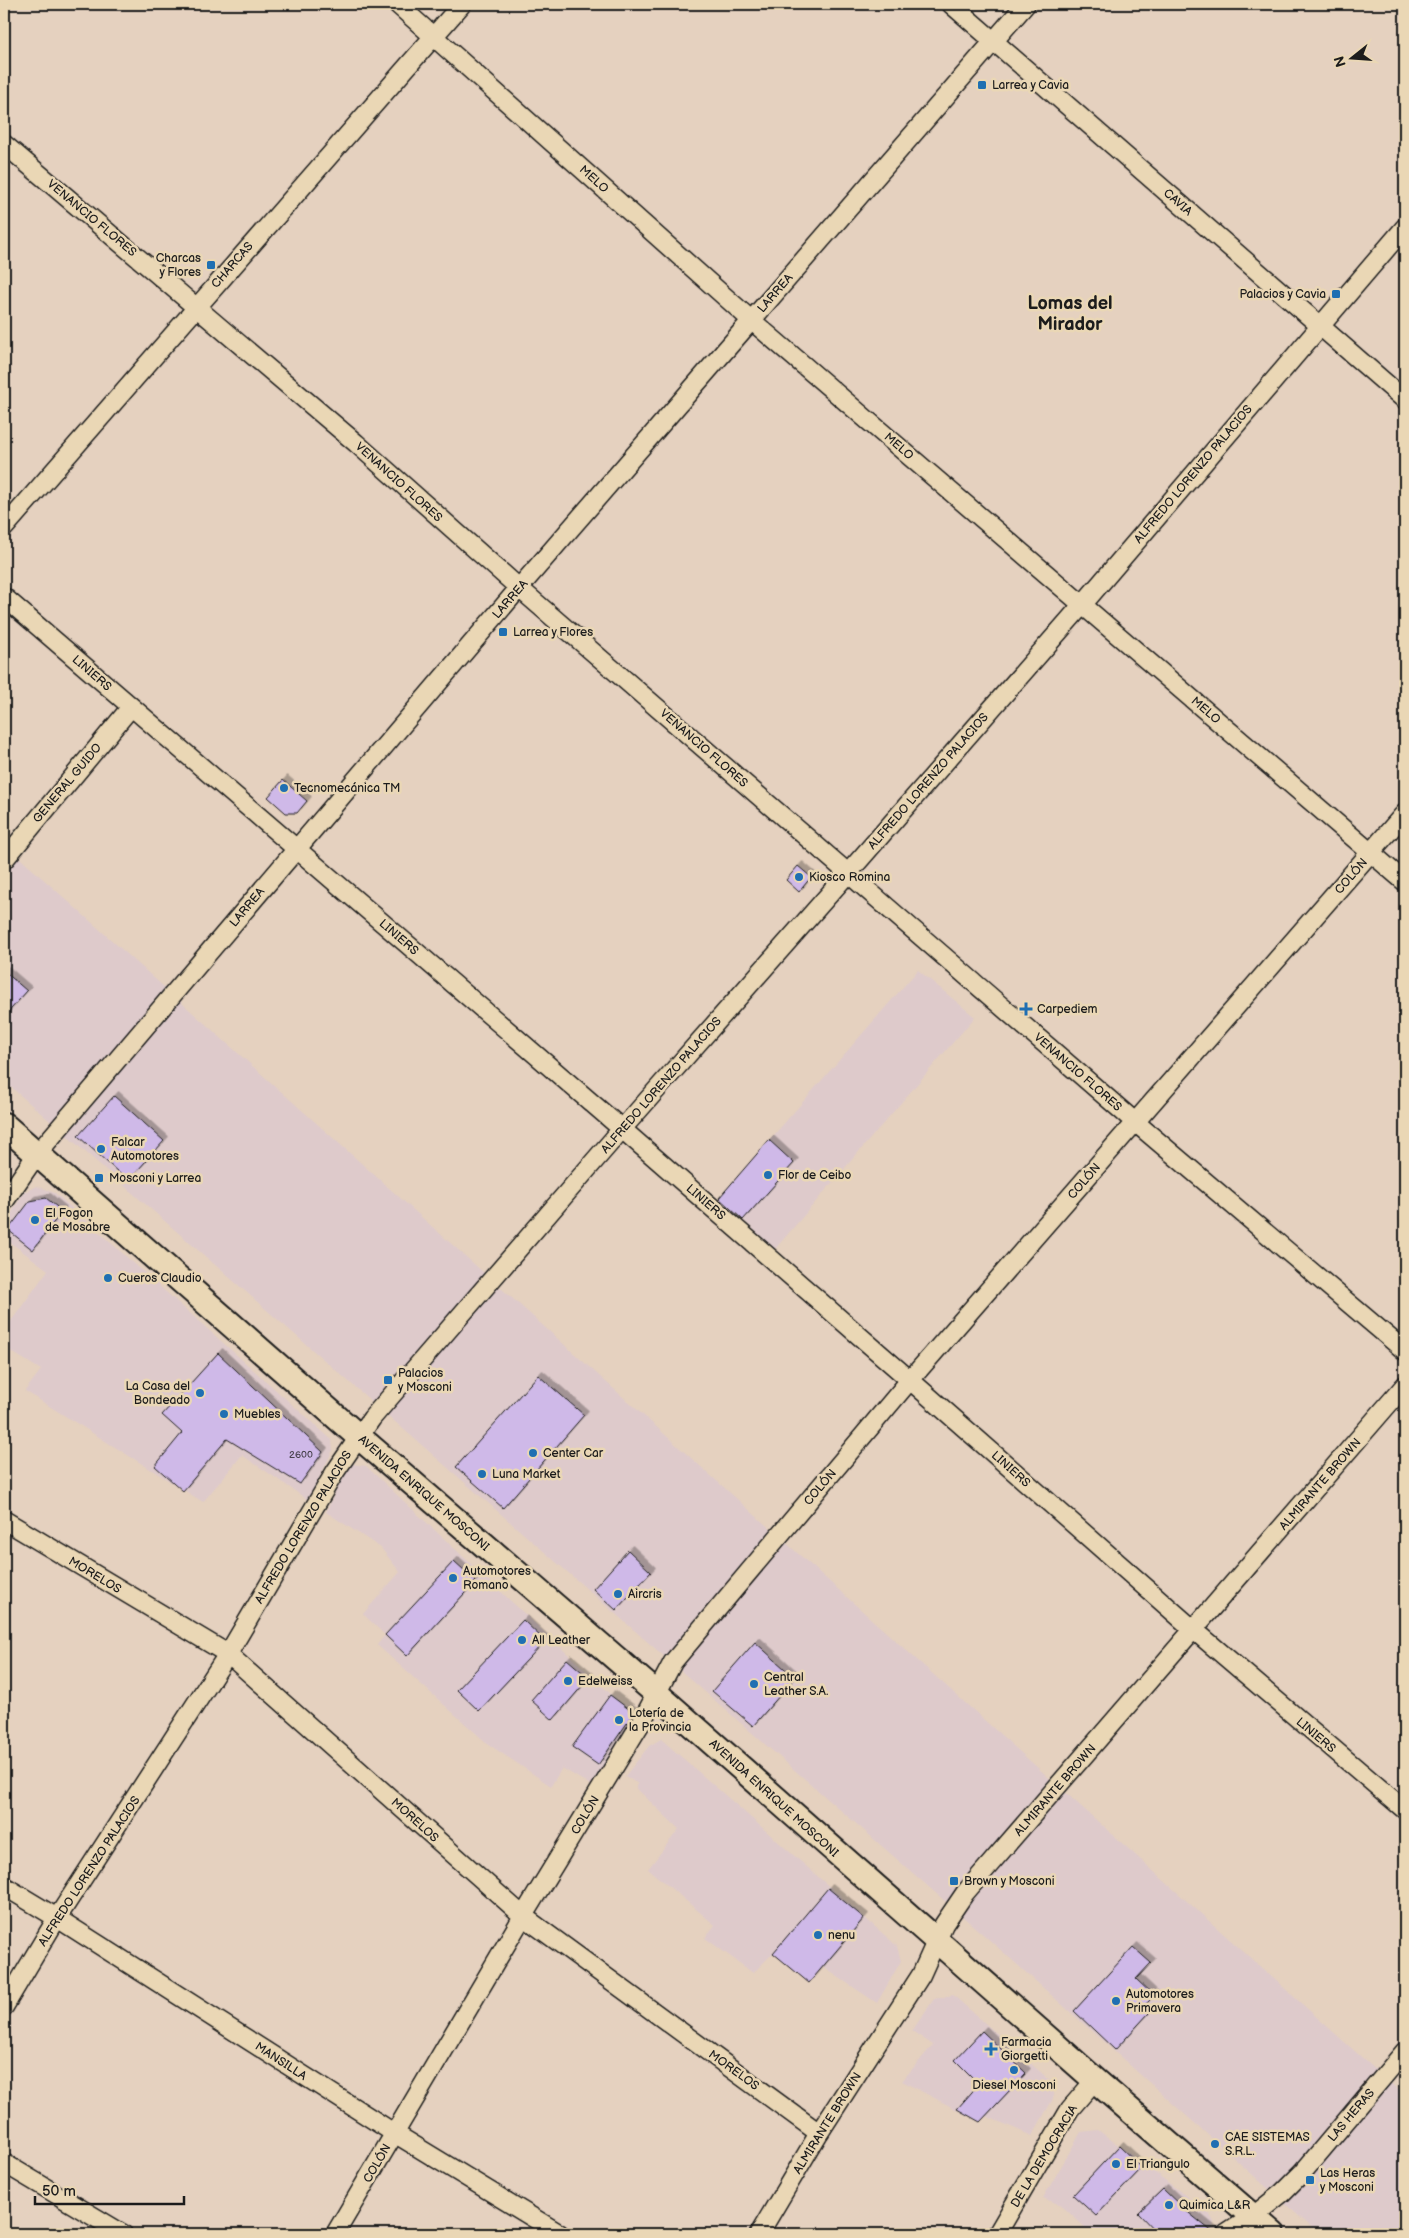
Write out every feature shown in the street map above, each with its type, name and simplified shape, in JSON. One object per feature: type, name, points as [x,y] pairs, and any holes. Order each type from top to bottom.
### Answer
[{"type":"main road","name":"AVENIDA ENRIQUE MOSCONI","points":[[4,1126],[358,1436],[656,1693],[1094,2080],[1273,2234]]},
{"type":"street","name":"MELO","points":[[398,4],[751,320],[1405,882]]},
{"type":"street","name":"CHARCAS","points":[[4,528],[462,4]]},
{"type":"street","name":"CAVIA","points":[[951,4],[1405,400]]},
{"type":"street","name":"LARREA","points":[[4,1202],[37,1154],[296,848],[1026,4]]},
{"type":"street","name":"VENANCIO FLORES","points":[[4,144],[197,306],[356,443],[519,588],[1136,1122],[1405,1351]]},
{"type":"street","name":"ALFREDO LORENZO PALACIOS","points":[[4,2007],[58,1918],[228,1654],[358,1436],[622,1129],[1083,604],[1405,227]]},
{"type":"street","name":"LINIERS","points":[[4,597],[622,1129],[1194,1630],[1405,1810]]},
{"type":"street","name":"GENERAL GUIDO","points":[[4,860],[131,707]]},
{"type":"street","name":"COLÓN","points":[[336,2234],[523,1916],[641,1723],[673,1662],[910,1380],[1405,813]]},
{"type":"street","name":"ALMIRANTE BROWN","points":[[759,2234],[820,2133],[921,1975],[950,1913],[965,1893],[1405,1385]]},
{"type":"street","name":"MORELOS","points":[[4,1520],[228,1654],[523,1916],[820,2133]]},
{"type":"street","name":"MANSILLA","points":[[4,1886],[58,1918],[394,2133],[560,2234]]},
{"type":"street","name":"LAS HERAS","points":[[1226,2234],[1252,2217],[1282,2193],[1303,2172],[1405,2051]]},
{"type":"street","name":"DE LA DEMOCRACIA","points":[[997,2234],[1070,2109],[1094,2080]]},
{"type":"street","points":[[4,2163],[123,2234]]},
{"type":"shaded area","points":[[4,844],[1405,2096],[1405,2234],[1319,2234],[985,1936],[4,1081]]},
{"type":"shaded area","points":[[918,970],[975,1017],[775,1249],[719,1198]]},
{"type":"shaded area","points":[[37,1186],[55,1193],[332,1440],[333,1450],[308,1500],[242,1455],[203,1502],[25,1391],[41,1370],[4,1347],[4,1331],[48,1270],[4,1238],[4,1226],[24,1192]]},
{"type":"shaded area","points":[[352,1464],[366,1466],[630,1712],[632,1718],[592,1786],[562,1768],[551,1786],[488,1744],[377,1645],[385,1635],[363,1614],[400,1572],[381,1548],[326,1512],[345,1471]]},
{"type":"shaded area","points":[[661,1739],[897,1946],[901,1961],[877,2003],[823,1967],[809,1983],[773,1953],[753,1973],[705,1938],[715,1925],[648,1869],[679,1829],[636,1788],[638,1784],[625,1776],[649,1746]]},
{"type":"shaded area","points":[[953,1995],[1053,2083],[1053,2099],[1032,2136],[986,2116],[980,2122],[902,2081],[933,2045],[912,2031],[934,1999]]},
{"type":"shaded area","points":[[1098,2130],[1209,2213],[1214,2222],[1212,2234],[1092,2234],[1061,2205],[1043,2198],[1081,2132]]},
{"type":"building","name":"Tecnomecánica TM","points":[[283,780],[307,801],[297,813],[286,813],[268,797]]},
{"type":"building","name":"Kiosco Romina","points":[[798,866],[811,877],[799,892],[786,880]]},
{"type":"building","points":[[4,971],[27,991],[4,1017]]},
{"type":"building","points":[[114,1096],[164,1141],[128,1181],[78,1136]]},
{"type":"building","name":"Flor de Ceibo","points":[[769,1140],[794,1163],[743,1220],[719,1198]]},
{"type":"building","name":"El Fogon de Mosabre","points":[[46,1198],[62,1211],[33,1250],[8,1230],[30,1201]]},
{"type":"building","points":[[218,1353],[323,1452],[300,1484],[227,1439],[183,1491],[155,1466],[182,1433],[162,1415]]},
{"type":"building","points":[[538,1375],[584,1415],[503,1508],[456,1467]]},
{"type":"building","points":[[628,1550],[651,1572],[616,1610],[593,1589]]},
{"type":"building","points":[[454,1561],[476,1581],[407,1656],[385,1635]]},
{"type":"building","points":[[523,1620],[545,1641],[479,1711],[457,1690]]},
{"type":"building","name":"Central Leather S.A.","points":[[755,1642],[795,1678],[753,1726],[712,1691]]},
{"type":"building","points":[[567,1659],[589,1678],[553,1720],[531,1700]]},
{"type":"building","points":[[610,1695],[634,1713],[598,1765],[572,1747]]},
{"type":"building","name":"nenu","points":[[828,1888],[864,1918],[809,1983],[773,1953]]},
{"type":"building","name":"Automotores Primavera","points":[[1133,1947],[1151,1963],[1136,1979],[1154,1996],[1143,2007],[1149,2013],[1115,2050],[1074,2011]]},
{"type":"building","points":[[982,2031],[1026,2073],[980,2122],[957,2109],[979,2084],[955,2060]]},
{"type":"building","points":[[1119,2146],[1142,2168],[1096,2216],[1073,2195]]},
{"type":"building","points":[[1163,2189],[1215,2234],[1158,2234],[1138,2213]]},
{"type":"place","name":"Larrea y Cavia","points":[[982,85]]},
{"type":"place","name":"Charcas y Flores","points":[[211,265]]},
{"type":"place","name":"Palacios y Cavia","points":[[1336,294]]},
{"type":"place","name":"Larrea y Flores","points":[[503,632]]},
{"type":"place","name":"Tecnomecánica TM","points":[[284,788]]},
{"type":"place","name":"Kiosco Romina","points":[[799,877]]},
{"type":"place","name":"Carpediem","points":[[1026,1009]]},
{"type":"place","name":"Falcar Automotores","points":[[101,1149]]},
{"type":"place","name":"Flor de Ceibo","points":[[768,1175]]},
{"type":"place","name":"Mosconi y Larrea","points":[[99,1178]]},
{"type":"place","name":"El Fogon de Mosabre","points":[[35,1220]]},
{"type":"place","name":"Cueros Claudio","points":[[108,1278]]},
{"type":"place","name":"Palacios y Mosconi","points":[[388,1380]]},
{"type":"place","name":"La Casa del Bondeado","points":[[200,1393]]},
{"type":"place","name":"Muebles","points":[[224,1414]]},
{"type":"place","name":"Center Car","points":[[533,1453]]},
{"type":"place","name":"Luna Market","points":[[482,1474]]},
{"type":"place","name":"Automotores Romano","points":[[453,1578]]},
{"type":"place","name":"Aircris","points":[[618,1594]]},
{"type":"place","name":"All Leather","points":[[522,1640]]},
{"type":"place","name":"Edelweiss","points":[[568,1681]]},
{"type":"place","name":"Central Leather S.A.","points":[[754,1684]]},
{"type":"place","name":"Lotería de la Provincia","points":[[619,1720]]},
{"type":"place","name":"Brown y Mosconi","points":[[954,1881]]},
{"type":"place","name":"nenu","points":[[818,1935]]},
{"type":"place","name":"Automotores Primavera","points":[[1116,2001]]},
{"type":"place","name":"Farmacia Giorgetti","points":[[991,2049]]},
{"type":"place","name":"Diesel Mosconi","points":[[1014,2070]]},
{"type":"place","name":"CAE SISTEMAS S.R.L.","points":[[1215,2144]]},
{"type":"place","name":"El Triangulo","points":[[1116,2164]]},
{"type":"place","name":"Las Heras y Mosconi","points":[[1310,2180]]},
{"type":"place","name":"Quimica L&R","points":[[1169,2205]]},
{"type":"district","name":"Lomas del Mirador","points":[[1070,313]]}]
